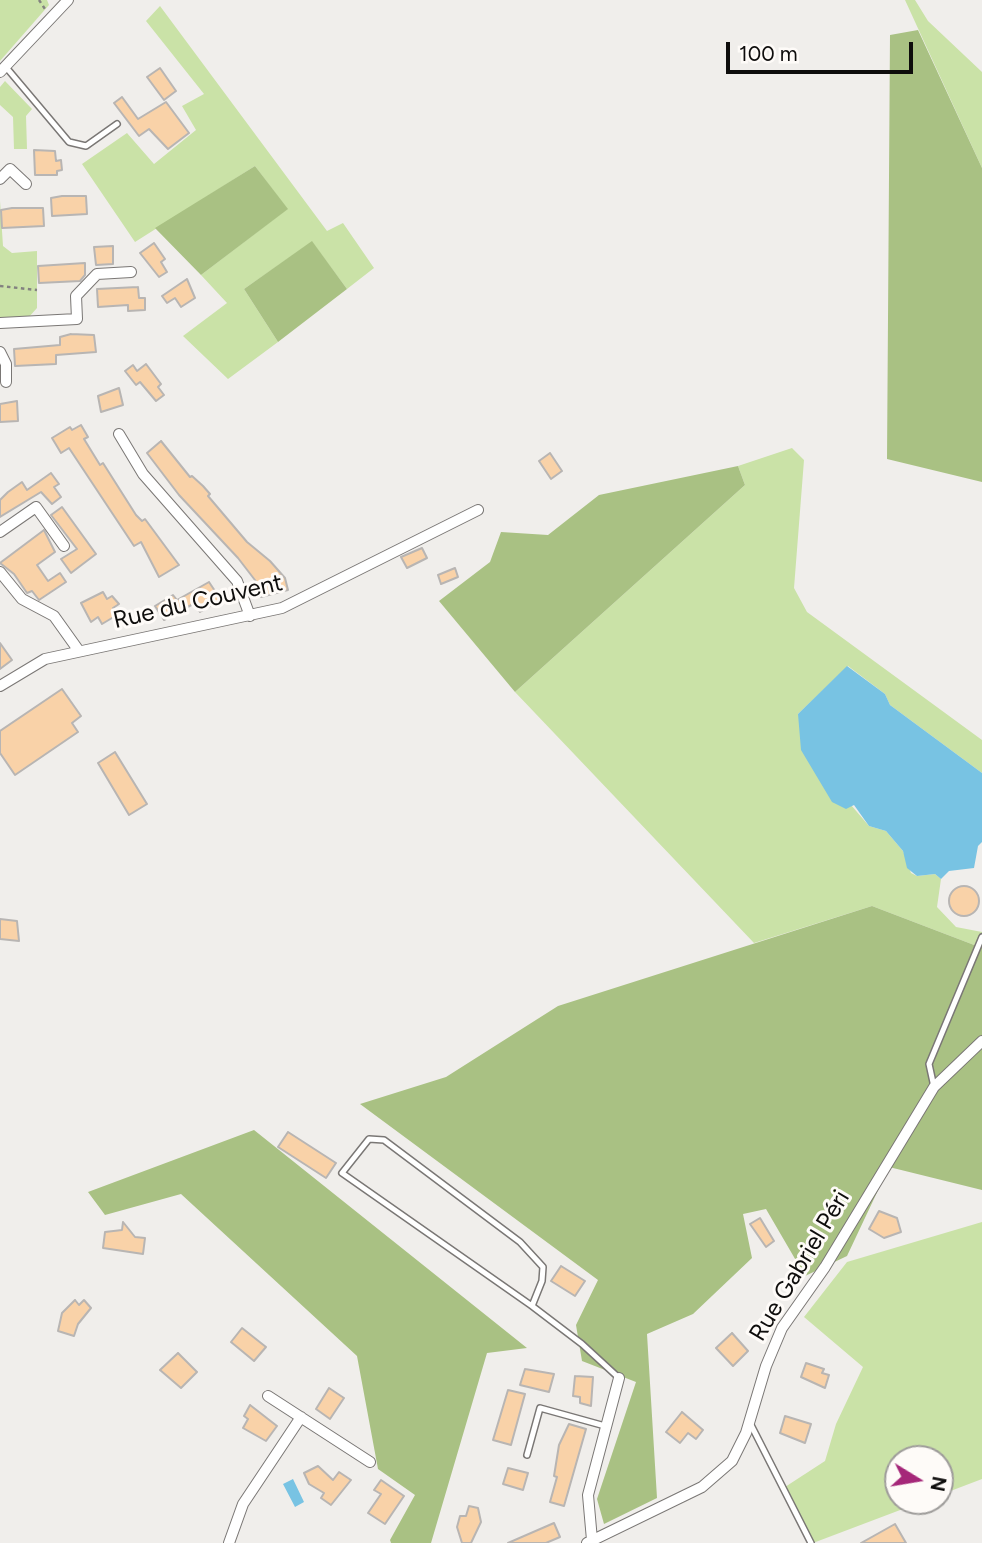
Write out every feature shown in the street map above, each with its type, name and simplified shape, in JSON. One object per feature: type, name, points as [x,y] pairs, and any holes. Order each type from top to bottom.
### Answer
[{"type":"street","points":[[3,69],[68,0]]},
{"type":"street","points":[[0,180],[10,169],[26,184]]},
{"type":"street","points":[[0,323],[77,319],[76,296],[97,274],[131,272]]},
{"type":"street","points":[[0,352],[6,364],[6,382]]},
{"type":"street","points":[[119,434],[143,474],[237,581],[250,617]]},
{"type":"street","points":[[0,532],[36,507],[64,546]]},
{"type":"street","name":"Rue du Couvent","points":[[0,685],[38,662],[79,651],[250,617],[296,602],[478,510]]},
{"type":"street","points":[[0,572],[22,598],[54,616],[79,651]]},
{"type":"street","name":"Rue Gabriel Péri","points":[[590,1542],[702,1487],[719,1475],[738,1451],[750,1423],[768,1359],[782,1328],[825,1267],[934,1087],[982,1041]]},
{"type":"street","points":[[590,1542],[588,1495],[619,1378]]},
{"type":"street","points":[[268,1396],[370,1462]]},
{"type":"street","points":[[229,1543],[243,1504],[301,1417]]},
{"type":"lane","points":[[3,69],[69,142],[86,146],[117,124]]},
{"type":"lane","points":[[934,1087],[929,1064],[982,937]]},
{"type":"lane","points":[[532,1306],[542,1281],[543,1267],[520,1242],[384,1140],[369,1139],[342,1173],[574,1337],[619,1378]]},
{"type":"lane","points":[[527,1455],[540,1408],[605,1426]]},
{"type":"lane","points":[[750,1423],[811,1543]]},
{"type":"path","points":[[0,286],[37,290]]},
{"type":"green space","points":[[0,0],[47,0],[49,5],[0,61]]},
{"type":"green space","points":[[905,0],[915,0],[928,21],[982,72],[982,168]]},
{"type":"green space","points":[[160,6],[327,231],[343,223],[374,268],[347,289],[312,242],[244,289],[278,342],[228,379],[183,336],[227,303],[201,275],[287,209],[255,166],[135,242],[82,164],[127,133],[154,164],[196,130],[182,106],[204,94],[146,21]]},
{"type":"green space","points":[[918,30],[982,168],[982,482],[887,459],[890,35]]},
{"type":"green space","points":[[5,81],[32,109],[26,116],[27,149],[14,149],[13,117],[0,105],[0,87]]},
{"type":"green space","points":[[255,166],[288,209],[201,275],[155,228]]},
{"type":"green space","points":[[0,201],[3,246],[12,253],[37,251],[37,308],[28,318],[0,319]]},
{"type":"green space","points":[[312,241],[347,289],[278,342],[244,289]]},
{"type":"green space","points":[[792,448],[804,460],[794,588],[807,612],[982,740],[982,773],[890,705],[885,694],[848,666],[798,714],[851,805],[869,826],[886,831],[903,851],[911,873],[917,876],[935,874],[941,879],[937,907],[956,927],[982,932],[982,948],[872,906],[754,943],[515,692],[745,485],[738,466]]},
{"type":"green space","points":[[738,466],[745,485],[515,692],[439,601],[490,562],[501,532],[548,535],[599,495]]},
{"type":"green space","points":[[872,906],[982,948],[982,1190],[889,1167],[847,1256],[805,1276],[766,1209],[743,1214],[752,1258],[693,1314],[647,1334],[657,1498],[604,1524],[597,1499],[636,1382],[582,1361],[576,1325],[598,1280],[360,1104],[446,1077],[558,1006]]},
{"type":"green space","points":[[254,1130],[527,1348],[487,1353],[431,1543],[391,1543],[390,1540],[415,1495],[378,1469],[357,1356],[181,1194],[105,1215],[88,1192]]},
{"type":"green space","points":[[982,1222],[982,1479],[954,1490],[954,1445],[884,1445],[884,1515],[887,1515],[813,1543],[785,1487],[825,1461],[836,1424],[863,1367],[804,1317],[847,1262]]},
{"type":"water","points":[[847,666],[885,694],[890,705],[982,773],[982,842],[978,846],[974,868],[949,871],[941,879],[935,874],[917,876],[907,868],[903,851],[886,831],[869,826],[854,805],[846,809],[832,802],[801,750],[798,714]]},
{"type":"water","points":[[293,1479],[304,1502],[295,1507],[283,1484]]},
{"type":"building","points":[[160,68],[176,91],[164,100],[147,77]]},
{"type":"building","points":[[122,97],[138,119],[166,102],[189,133],[168,149],[149,129],[139,136],[114,103]]},
{"type":"building","points":[[34,150],[55,151],[56,161],[61,160],[62,170],[57,171],[57,175],[35,175]]},
{"type":"building","points":[[86,196],[87,214],[52,216],[51,198]]},
{"type":"building","points":[[43,208],[44,226],[2,228],[1,210]]},
{"type":"building","points":[[154,243],[165,259],[161,262],[167,272],[159,277],[140,253]]},
{"type":"building","points":[[113,246],[113,264],[96,265],[94,247]]},
{"type":"building","points":[[85,263],[85,275],[80,281],[39,283],[38,266]]},
{"type":"building","points":[[187,279],[195,298],[181,307],[175,298],[167,303],[162,296]]},
{"type":"building","points":[[138,287],[139,298],[145,298],[145,310],[128,311],[128,305],[98,307],[97,289]]},
{"type":"building","points":[[71,334],[94,335],[96,352],[56,355],[56,364],[15,366],[14,349],[60,345],[60,337]]},
{"type":"building","points":[[146,364],[161,384],[158,387],[164,395],[156,401],[140,382],[136,385],[125,371],[133,365],[137,371]]},
{"type":"building","points":[[119,388],[123,405],[101,412],[98,396]]},
{"type":"building","points":[[17,401],[18,421],[0,422],[0,404]]},
{"type":"building","points":[[81,425],[88,437],[84,439],[100,465],[103,463],[136,515],[142,521],[145,519],[179,565],[159,577],[141,542],[134,546],[69,448],[61,453],[52,438],[70,427],[72,430]]},
{"type":"building","points":[[161,441],[190,477],[210,494],[208,496],[247,542],[285,578],[288,590],[261,597],[258,584],[238,558],[179,495],[147,453]]},
{"type":"building","points":[[550,453],[562,471],[551,479],[539,461]]},
{"type":"building","points":[[51,473],[59,484],[54,487],[61,497],[52,504],[41,492],[0,517],[0,500],[8,492],[22,482],[27,490]]},
{"type":"building","points":[[62,507],[96,554],[71,573],[61,559],[77,549],[51,515]]},
{"type":"building","points":[[44,530],[55,552],[37,565],[48,581],[60,573],[66,582],[39,600],[32,591],[27,593],[14,574],[0,563]]},
{"type":"building","points":[[422,548],[427,558],[407,568],[401,557]]},
{"type":"building","points":[[455,568],[458,577],[441,584],[438,575]]},
{"type":"building","points":[[209,582],[221,600],[200,612],[195,603],[164,620],[155,606],[173,595],[177,600]]},
{"type":"building","points":[[103,592],[107,599],[112,596],[119,604],[113,608],[117,615],[102,624],[98,617],[91,622],[81,603]]},
{"type":"building","points":[[0,643],[12,660],[0,669]]},
{"type":"building","points":[[62,689],[81,716],[72,723],[78,732],[15,775],[0,753],[0,731]]},
{"type":"building","points":[[115,752],[147,804],[129,815],[98,763]]},
{"type":"building","points":[[964,886],[975,890],[979,901],[975,912],[964,916],[953,912],[949,901],[953,890]]},
{"type":"building","points":[[0,919],[17,921],[19,941],[0,939]]},
{"type":"building","points":[[288,1132],[336,1163],[326,1178],[278,1147]]},
{"type":"building","points":[[879,1211],[897,1218],[901,1232],[884,1238],[869,1229]]},
{"type":"building","points":[[760,1218],[774,1241],[766,1247],[750,1224]]},
{"type":"building","points":[[123,1222],[135,1237],[145,1238],[143,1254],[103,1248],[105,1232],[122,1230]]},
{"type":"building","points":[[561,1266],[585,1281],[575,1296],[551,1281]]},
{"type":"building","points":[[75,1300],[79,1305],[84,1300],[91,1308],[78,1324],[74,1336],[58,1331],[62,1313]]},
{"type":"building","points":[[242,1328],[266,1347],[254,1361],[231,1342]]},
{"type":"building","points":[[732,1333],[748,1351],[733,1366],[716,1348]]},
{"type":"building","points":[[178,1353],[197,1372],[181,1388],[160,1370]]},
{"type":"building","points":[[806,1363],[824,1369],[822,1373],[829,1375],[825,1388],[801,1377]]},
{"type":"building","points":[[525,1369],[554,1374],[549,1392],[520,1385]]},
{"type":"building","points":[[575,1376],[593,1377],[591,1406],[580,1403],[580,1397],[573,1396]]},
{"type":"building","points":[[329,1388],[344,1398],[330,1419],[316,1409]]},
{"type":"building","points":[[508,1390],[525,1394],[511,1445],[493,1440]]},
{"type":"building","points":[[250,1405],[277,1426],[266,1441],[243,1428],[248,1419],[244,1416]]},
{"type":"building","points":[[682,1412],[703,1430],[696,1439],[688,1433],[680,1443],[666,1432]]},
{"type":"building","points":[[785,1416],[811,1424],[805,1443],[780,1433]]},
{"type":"building","points":[[569,1424],[586,1429],[564,1506],[550,1502],[557,1477],[554,1476],[559,1445]]},
{"type":"building","points":[[318,1466],[333,1480],[339,1472],[351,1480],[331,1505],[321,1498],[324,1493],[309,1484],[304,1473]]},
{"type":"building","points":[[508,1468],[528,1473],[523,1490],[503,1484]]},
{"type":"building","points":[[381,1480],[404,1496],[385,1524],[368,1513],[381,1494],[374,1490]]},
{"type":"building","points":[[469,1506],[478,1508],[481,1522],[471,1543],[462,1543],[457,1527],[460,1516],[466,1516]]},
{"type":"building","points":[[554,1523],[560,1537],[546,1543],[508,1543]]},
{"type":"building","points":[[895,1524],[906,1543],[861,1543]]}]
